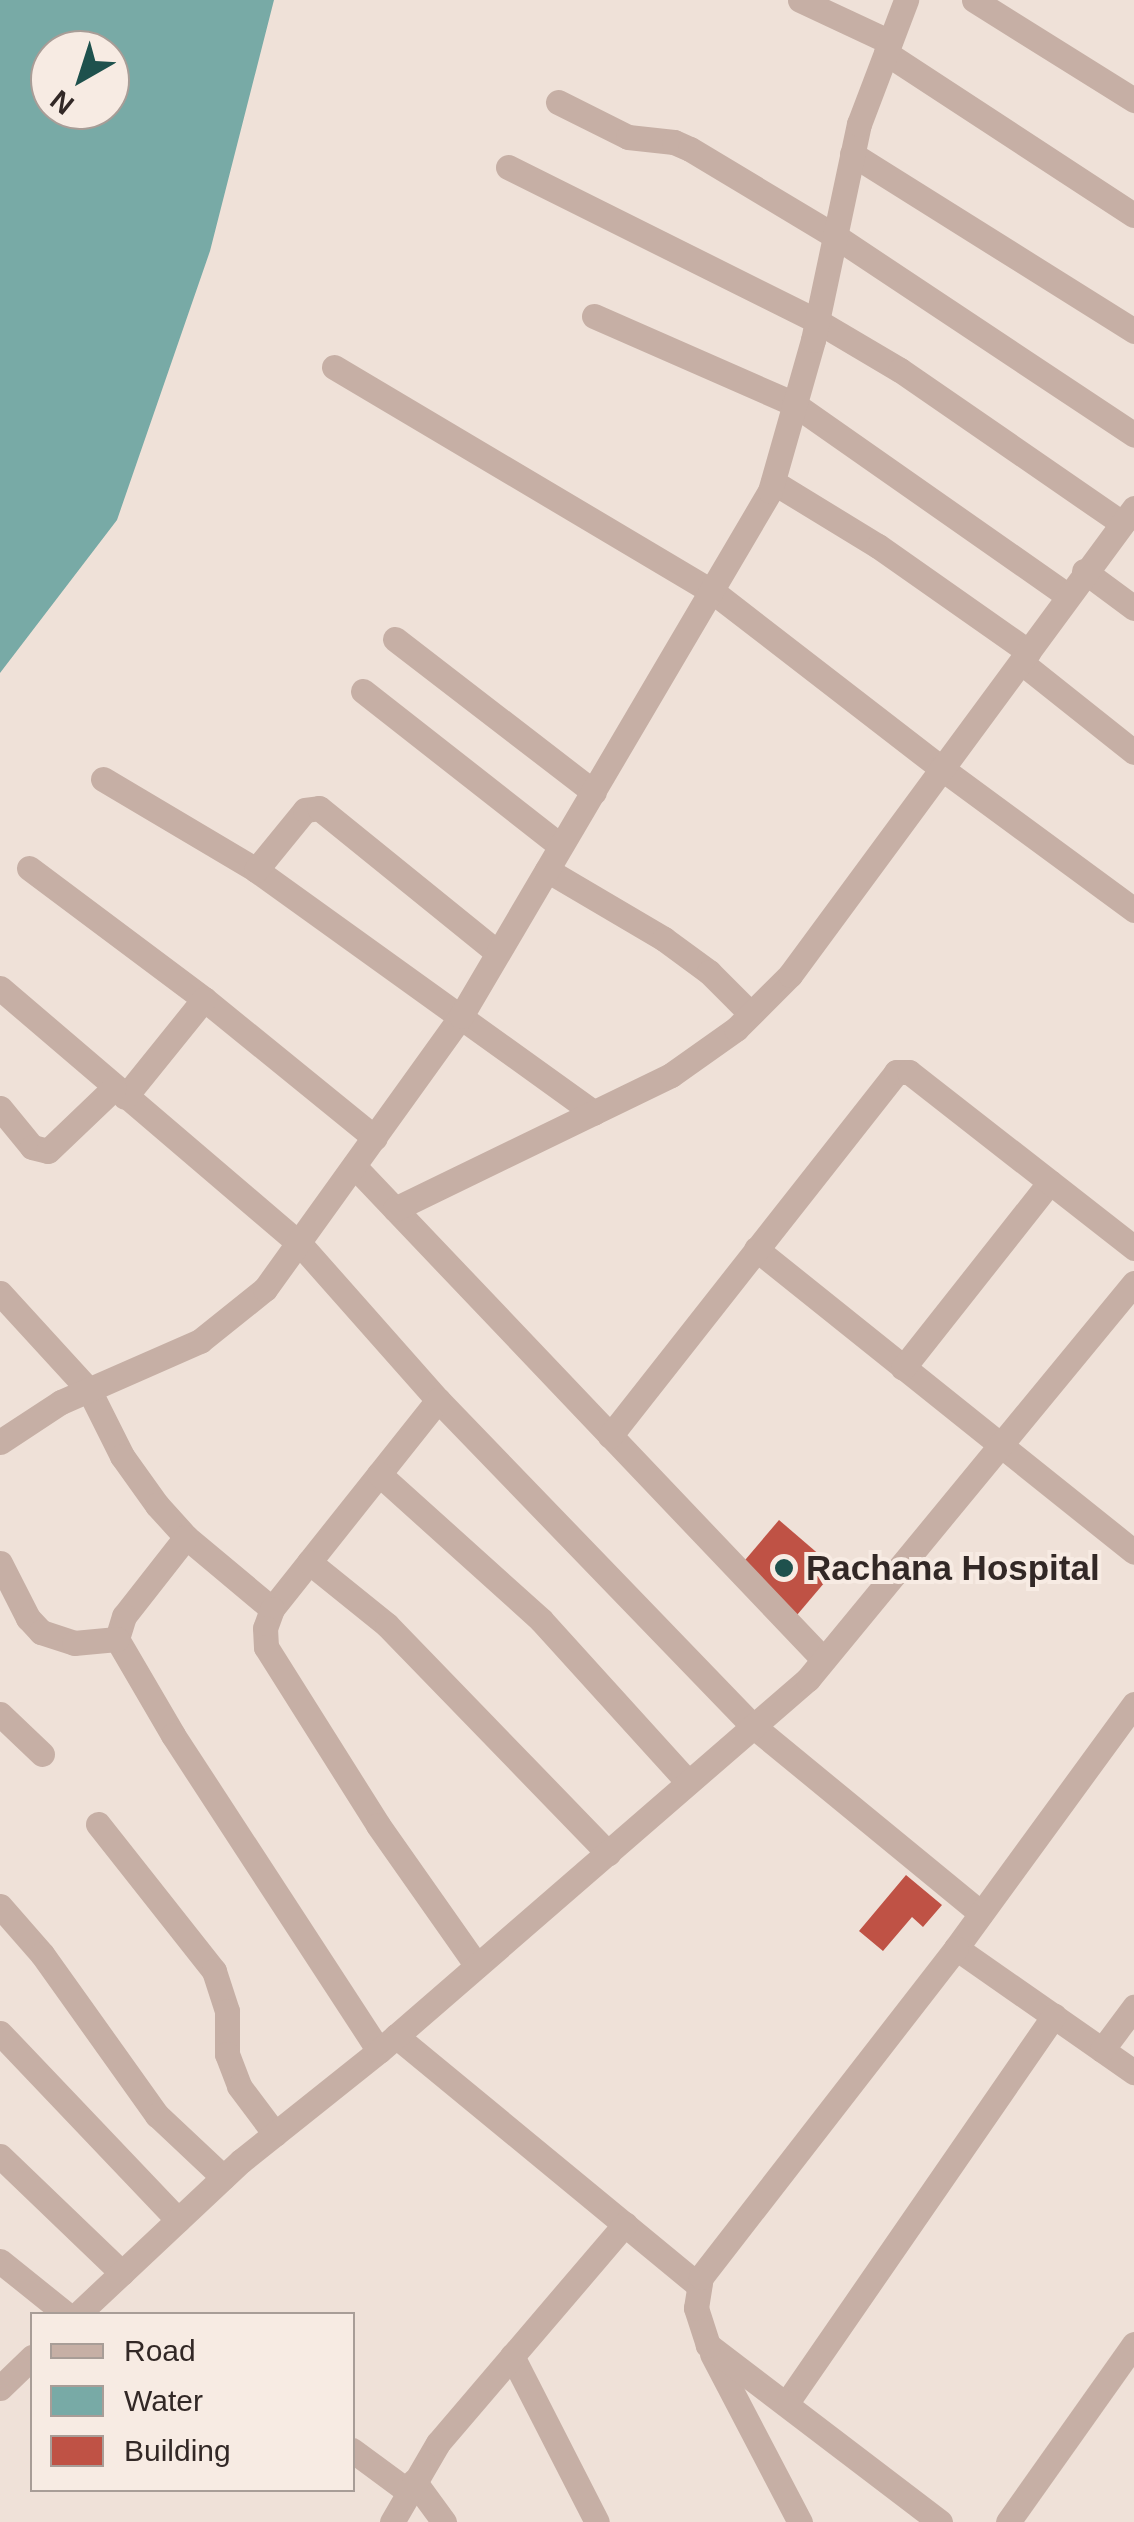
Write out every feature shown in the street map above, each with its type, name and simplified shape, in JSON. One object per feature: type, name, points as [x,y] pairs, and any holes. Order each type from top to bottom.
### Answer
[{"type":"street","points":[[800,0],[888,47],[1134,215]]},
{"type":"street","points":[[0,1442],[61,1402],[200,1342],[265,1289],[460,1016],[712,591],[772,482],[817,320],[852,154],[906,0]]},
{"type":"street","points":[[974,0],[1134,100]]},
{"type":"street","points":[[558,102],[628,137],[674,142],[690,149],[835,236],[1134,435]]},
{"type":"street","points":[[852,154],[1134,330]]},
{"type":"street","points":[[395,1208],[671,1075],[751,1014],[790,975],[1128,516],[817,320],[508,168]]},
{"type":"street","points":[[594,316],[794,404],[1067,595]]},
{"type":"street","points":[[334,367],[712,591],[941,768],[1134,910]]},
{"type":"street","points":[[772,482],[878,546],[1026,658],[1134,752]]},
{"type":"street","points":[[1084,571],[1134,608]]},
{"type":"street","points":[[394,640],[594,792]]},
{"type":"street","points":[[363,691],[562,846]]},
{"type":"street","points":[[103,779],[256,870],[594,1113]]},
{"type":"street","points":[[256,870],[305,810],[318,808],[498,954]]},
{"type":"street","points":[[29,868],[204,999],[374,1138]]},
{"type":"street","points":[[547,870],[664,939],[709,972],[751,1014]]},
{"type":"street","points":[[0,988],[299,1243],[438,1400],[753,1726],[982,1913]]},
{"type":"street","points":[[0,1108],[32,1147],[48,1151],[120,1093],[204,999]]},
{"type":"street","points":[[610,1436],[902,1070],[1134,1248]]},
{"type":"street","points":[[354,1166],[823,1660]]},
{"type":"street","points":[[903,1368],[1050,1182]]},
{"type":"street","points":[[756,1249],[1134,1552]]},
{"type":"street","points":[[80,2312],[223,2178],[387,2044],[753,1726],[823,1660],[1134,1283]]},
{"type":"street","points":[[0,1294],[89,1390],[122,1456],[157,1506],[186,1537],[272,1609]]},
{"type":"street","points":[[438,1400],[272,1609],[264,1628],[266,1647],[378,1825],[477,1966]]},
{"type":"street","points":[[380,1474],[542,1620],[688,1782]]},
{"type":"street","points":[[186,1537],[124,1616],[117,1639],[174,1735],[387,2044],[624,2224],[699,2286]]},
{"type":"street","points":[[308,1562],[387,1626],[608,1852]]},
{"type":"street","points":[[0,1563],[28,1618],[41,1632],[74,1643],[117,1639]]},
{"type":"street","points":[[800,2522],[708,2345],[696,2308],[701,2277],[982,1913],[1126,1734],[1134,1704]]},
{"type":"street","points":[[0,1714],[42,1754]]},
{"type":"street","points":[[98,1824],[214,1971],[227,2011],[227,2054],[240,2086],[275,2134]]},
{"type":"street","points":[[0,1906],[42,1954],[158,2115],[223,2178]]},
{"type":"street","points":[[956,1948],[1134,2072]]},
{"type":"street","points":[[1102,2050],[1134,2007]]},
{"type":"street","points":[[786,2404],[1054,2016]]},
{"type":"street","points":[[0,2033],[178,2220]]},
{"type":"street","points":[[0,2156],[122,2273]]},
{"type":"street","points":[[392,2522],[438,2442],[624,2224]]},
{"type":"street","points":[[0,2261],[64,2312]]},
{"type":"street","points":[[1008,2522],[1134,2344]]},
{"type":"street","points":[[708,2345],[940,2522]]},
{"type":"street","points":[[512,2356],[597,2522]]},
{"type":"street","points":[[0,2388],[30,2360]]},
{"type":"street","points":[[355,2452],[411,2486],[444,2522]]},
{"type":"water","points":[[0,0],[274,0],[210,251],[117,520],[0,673]]},
{"type":"building","points":[[779,1520],[836,1569],[797,1615],[740,1566]]},
{"type":"building","points":[[906,1875],[942,1905],[923,1927],[912,1917],[883,1951],[859,1931]]},
{"type":"place","name":"Rachana Hospital","points":[[784,1568]]}]
